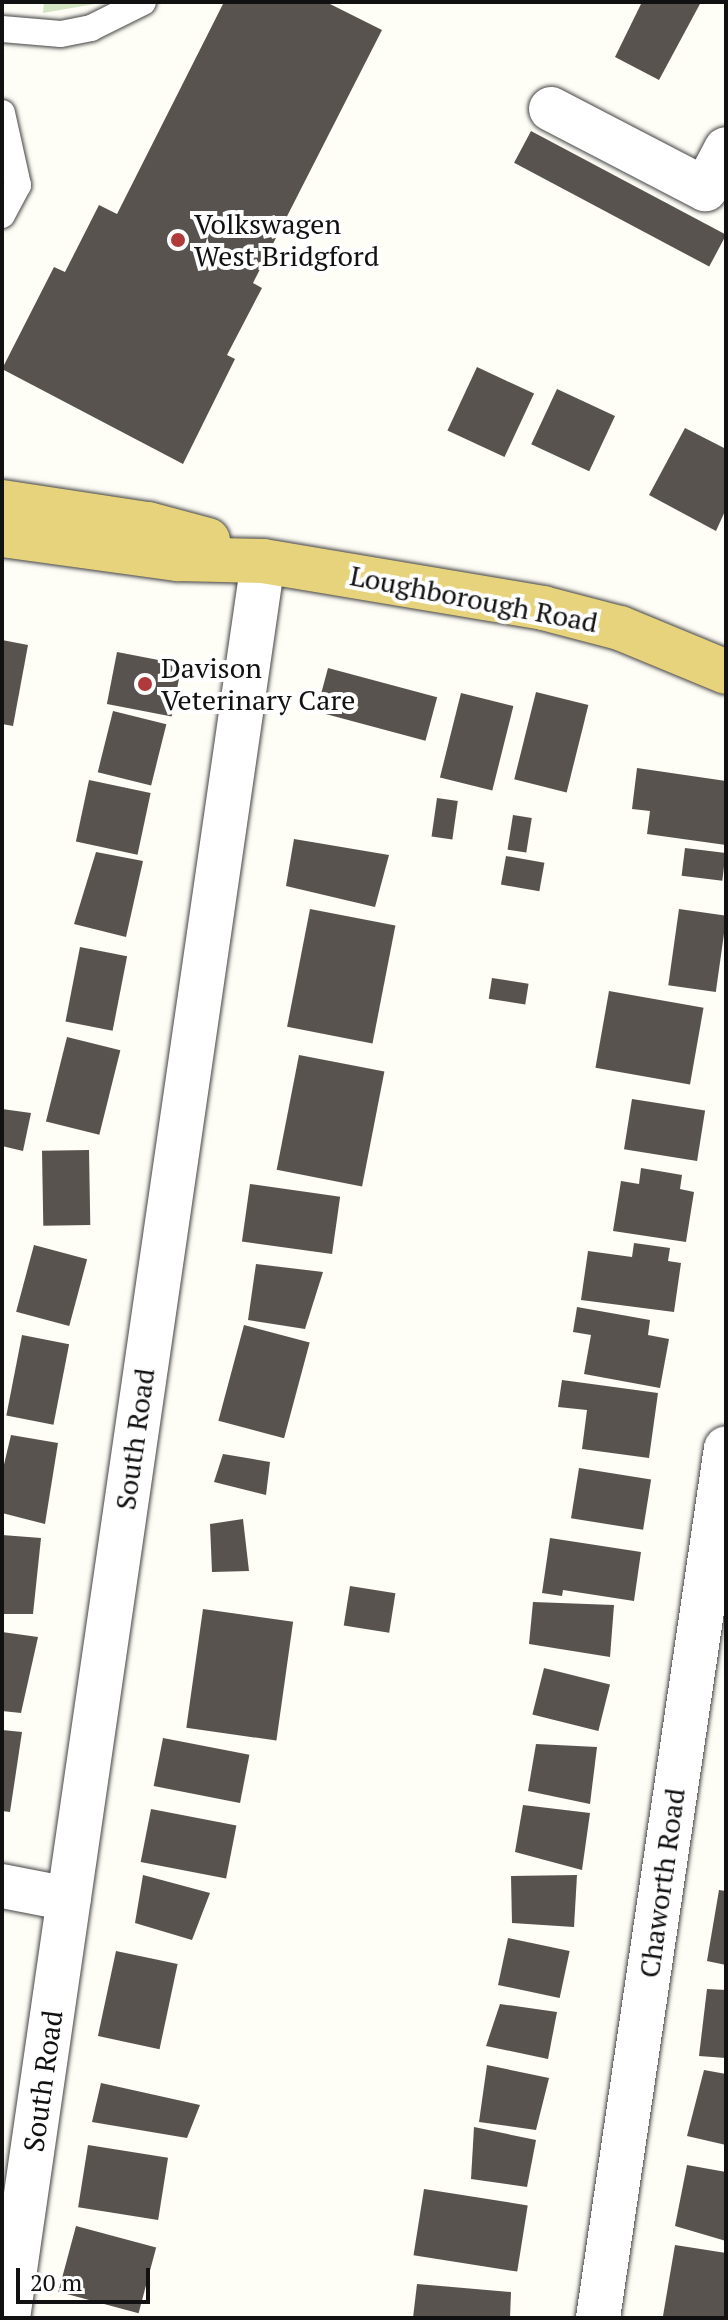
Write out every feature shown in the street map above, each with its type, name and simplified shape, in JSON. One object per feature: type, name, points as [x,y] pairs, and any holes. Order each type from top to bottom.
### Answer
[{"type":"main road","name":"Loughborough Road","points":[[2,502],[148,524],[263,561]]},
{"type":"main road","name":"Loughborough Road","points":[[2,535],[178,559],[263,561],[543,608],[620,628],[726,672]]},
{"type":"street","points":[[551,109],[705,189],[726,149]]},
{"type":"street","name":"South Road","points":[[8,2318],[263,561]]},
{"type":"street","name":"Chaworth Road","points":[[598,2318],[726,1448]]},
{"type":"street","points":[[2,1886],[69,1899]]},
{"type":"lane","points":[[2,30],[61,34],[91,28],[143,2]]},
{"type":"lane","points":[[2,113],[18,185],[2,215]]},
{"type":"green space","points":[[44,2],[106,2],[43,13]]},
{"type":"building","name":"Volkswagen West Bridgford","points":[[224,2],[326,2],[382,30],[253,283],[262,288],[227,355],[235,359],[183,464],[2,369],[54,267],[65,272],[99,205],[117,214]]},
{"type":"building","points":[[642,2],[701,2],[659,80],[615,57]]},
{"type":"building","points":[[531,131],[726,235],[709,267],[514,163]]},
{"type":"building","points":[[477,367],[534,394],[505,457],[447,430]]},
{"type":"building","points":[[557,389],[615,416],[589,471],[531,444]]},
{"type":"building","points":[[685,428],[726,449],[726,509],[716,531],[649,495]]},
{"type":"building","points":[[2,640],[28,645],[13,726],[2,724]]},
{"type":"building","name":"Davison Veterinary Care","points":[[117,652],[182,665],[172,717],[107,704]]},
{"type":"building","points":[[328,668],[437,697],[426,741],[316,711]]},
{"type":"building","points":[[536,692],[588,705],[567,792],[514,779]]},
{"type":"building","points":[[461,693],[513,706],[492,790],[440,777]]},
{"type":"building","points":[[113,711],[166,724],[151,785],[98,772]]},
{"type":"building","points":[[637,768],[726,781],[726,845],[647,834],[650,811],[632,809]]},
{"type":"building","points":[[89,780],[151,793],[138,855],[76,842]]},
{"type":"building","points":[[437,798],[458,801],[452,840],[432,837]]},
{"type":"building","points":[[513,815],[532,818],[526,853],[508,850]]},
{"type":"building","points":[[294,839],[389,855],[375,907],[286,886]]},
{"type":"building","points":[[685,848],[726,853],[722,881],[682,876]]},
{"type":"building","points":[[96,852],[143,861],[126,937],[74,924]]},
{"type":"building","points":[[506,856],[544,863],[539,891],[501,885]]},
{"type":"building","points":[[310,909],[395,926],[373,1043],[287,1027]]},
{"type":"building","points":[[679,909],[726,916],[716,992],[668,985]]},
{"type":"building","points":[[80,947],[127,956],[113,1031],[65,1022]]},
{"type":"building","points":[[492,978],[529,984],[525,1005],[489,999]]},
{"type":"building","points":[[609,991],[704,1008],[690,1084],[595,1068]]},
{"type":"building","points":[[67,1037],[120,1050],[99,1135],[46,1121]]},
{"type":"building","points":[[299,1055],[384,1072],[362,1186],[277,1170]]},
{"type":"building","points":[[632,1099],[705,1111],[697,1161],[624,1149]]},
{"type":"building","points":[[2,1109],[31,1113],[23,1151],[2,1146]]},
{"type":"building","points":[[89,1150],[90,1225],[43,1226],[42,1151]]},
{"type":"building","points":[[641,1168],[682,1175],[680,1189],[694,1192],[686,1242],[613,1231],[621,1181],[639,1184]]},
{"type":"building","points":[[250,1184],[340,1197],[332,1254],[242,1241]]},
{"type":"building","points":[[634,1243],[670,1248],[668,1261],[681,1263],[674,1312],[581,1300],[588,1251],[632,1257]]},
{"type":"building","points":[[34,1245],[87,1259],[69,1326],[16,1312]]},
{"type":"building","points":[[256,1264],[323,1272],[305,1329],[248,1320]]},
{"type":"building","points":[[577,1307],[650,1320],[648,1335],[669,1339],[660,1388],[584,1374],[591,1335],[573,1332]]},
{"type":"building","points":[[244,1325],[310,1343],[284,1438],[218,1421]]},
{"type":"building","points":[[22,1335],[69,1344],[53,1425],[6,1415]]},
{"type":"building","points":[[562,1380],[658,1393],[649,1458],[582,1449],[587,1410],[558,1407]]},
{"type":"building","points":[[11,1435],[58,1443],[45,1524],[2,1513],[2,1473]]},
{"type":"building","points":[[223,1454],[270,1462],[266,1495],[214,1482]]},
{"type":"building","points":[[579,1468],[651,1479],[643,1530],[571,1518]]},
{"type":"building","points":[[243,1519],[249,1571],[212,1572],[210,1524]]},
{"type":"building","points":[[2,1535],[41,1538],[33,1614],[2,1614]]},
{"type":"building","points":[[550,1538],[641,1552],[634,1601],[563,1590],[562,1596],[542,1593]]},
{"type":"building","points":[[350,1586],[395,1593],[389,1633],[344,1626]]},
{"type":"building","points":[[533,1602],[614,1605],[610,1657],[529,1644]]},
{"type":"building","points":[[203,1609],[293,1622],[276,1740],[186,1728]]},
{"type":"building","points":[[2,1632],[38,1637],[21,1713],[2,1711]]},
{"type":"building","points":[[544,1668],[610,1684],[598,1731],[532,1715]]},
{"type":"building","points":[[2,1730],[22,1732],[10,1812],[2,1811]]},
{"type":"building","points":[[163,1738],[249,1755],[240,1803],[154,1786]]},
{"type":"building","points":[[536,1744],[597,1747],[590,1804],[528,1791]]},
{"type":"building","points":[[523,1805],[590,1813],[582,1870],[515,1852]]},
{"type":"building","points":[[151,1809],[236,1826],[226,1879],[141,1862]]},
{"type":"building","points":[[143,1875],[210,1893],[192,1940],[135,1923]]},
{"type":"building","points":[[577,1875],[574,1927],[512,1923],[511,1876]]},
{"type":"building","points":[[719,1890],[726,1891],[726,1965],[707,1961]]},
{"type":"building","points":[[508,1938],[570,1951],[560,1998],[498,1985]]},
{"type":"building","points":[[116,1951],[178,1964],[160,2049],[98,2036]]},
{"type":"building","points":[[707,1989],[726,1990],[726,2058],[699,2056]]},
{"type":"building","points":[[500,2004],[557,2012],[548,2059],[486,2046]]},
{"type":"building","points":[[487,2065],[549,2078],[536,2130],[479,2122]]},
{"type":"building","points":[[704,2070],[726,2074],[726,2145],[687,2136]]},
{"type":"building","points":[[101,2083],[200,2105],[187,2138],[92,2122]]},
{"type":"building","points":[[474,2127],[536,2140],[527,2187],[471,2179]]},
{"type":"building","points":[[88,2145],[168,2158],[158,2220],[78,2207]]},
{"type":"building","points":[[687,2165],[726,2172],[726,2241],[675,2226]]},
{"type":"building","points":[[424,2189],[528,2205],[517,2272],[414,2255]]},
{"type":"building","points":[[76,2226],[156,2247],[139,2313],[58,2292]]},
{"type":"building","points":[[675,2245],[726,2253],[726,2318],[663,2316]]},
{"type":"building","points":[[417,2284],[511,2292],[510,2318],[413,2318]]},
{"type":"place","name":"Volkswagen West Bridgford","points":[[178,240]]},
{"type":"place","name":"Davison Veterinary Care","points":[[145,684]]}]
